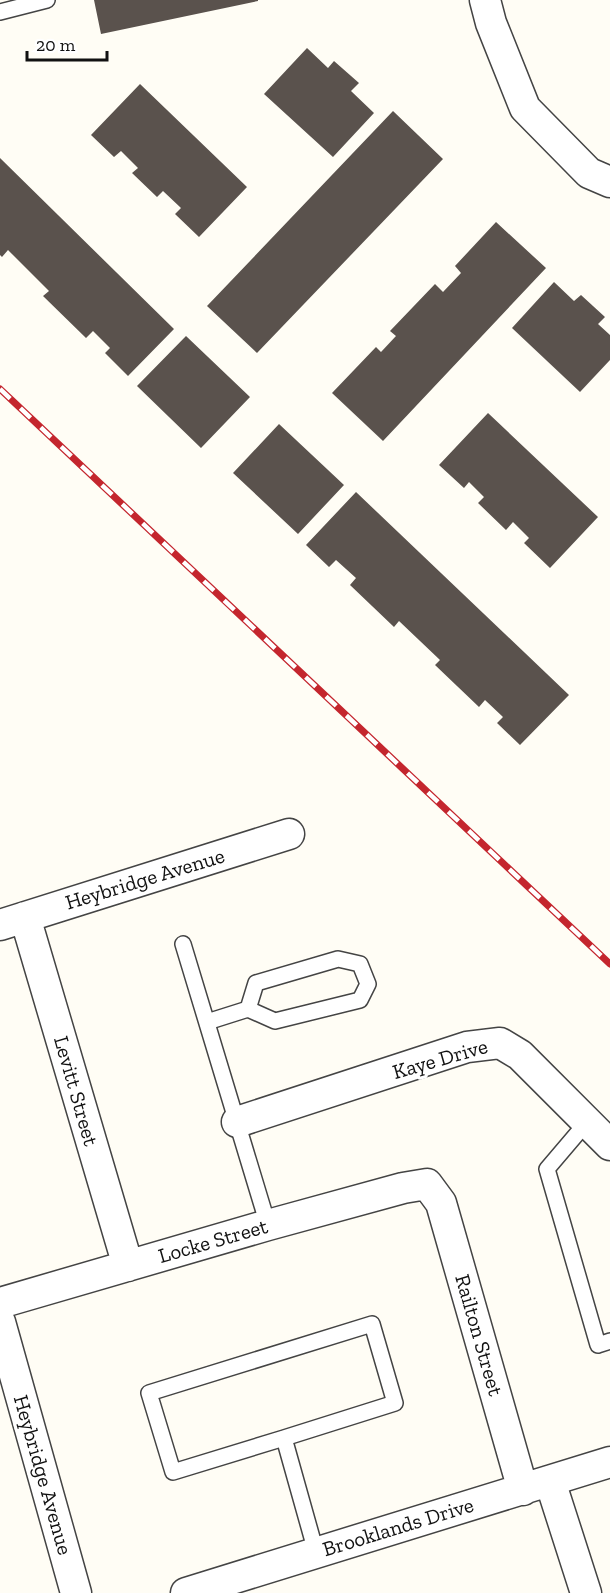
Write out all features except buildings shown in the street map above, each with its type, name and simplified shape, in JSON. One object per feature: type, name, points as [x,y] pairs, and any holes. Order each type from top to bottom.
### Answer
[{"type":"street","points":[[485,0],[491,23],[525,108],[589,173],[610,182]]},
{"type":"street","name":"Heybridge Avenue","points":[[12,921],[290,834]]},
{"type":"street","name":"Levitt Street","points":[[12,921],[128,1266]]},
{"type":"street","name":"Kaye Drive","points":[[237,1122],[467,1047],[500,1042],[520,1055],[610,1145]]},
{"type":"street","name":"Locke Street","points":[[0,1303],[268,1225],[403,1188],[427,1184]]},
{"type":"street","name":"Railton Street","points":[[427,1184],[441,1203],[536,1485],[586,1593]]},
{"type":"street","name":"Heybridge Avenue","points":[[0,1322],[76,1593]]},
{"type":"street","name":"Brooklands Drive","points":[[186,1593],[610,1462]]},
{"type":"lane","points":[[0,12],[47,0]]},
{"type":"lane","points":[[183,944],[268,1225]]},
{"type":"lane","points":[[207,1022],[248,1009],[275,1022],[360,1000],[368,984],[360,964],[338,959],[256,983],[248,1009]]},
{"type":"lane","points":[[588,1122],[547,1169],[598,1345],[610,1341]]},
{"type":"lane","points":[[372,1324],[395,1403],[284,1438],[174,1472],[149,1393],[372,1324]]},
{"type":"lane","points":[[284,1438],[316,1552]]},
{"type":"railway","points":[[0,389],[610,964]]}]
